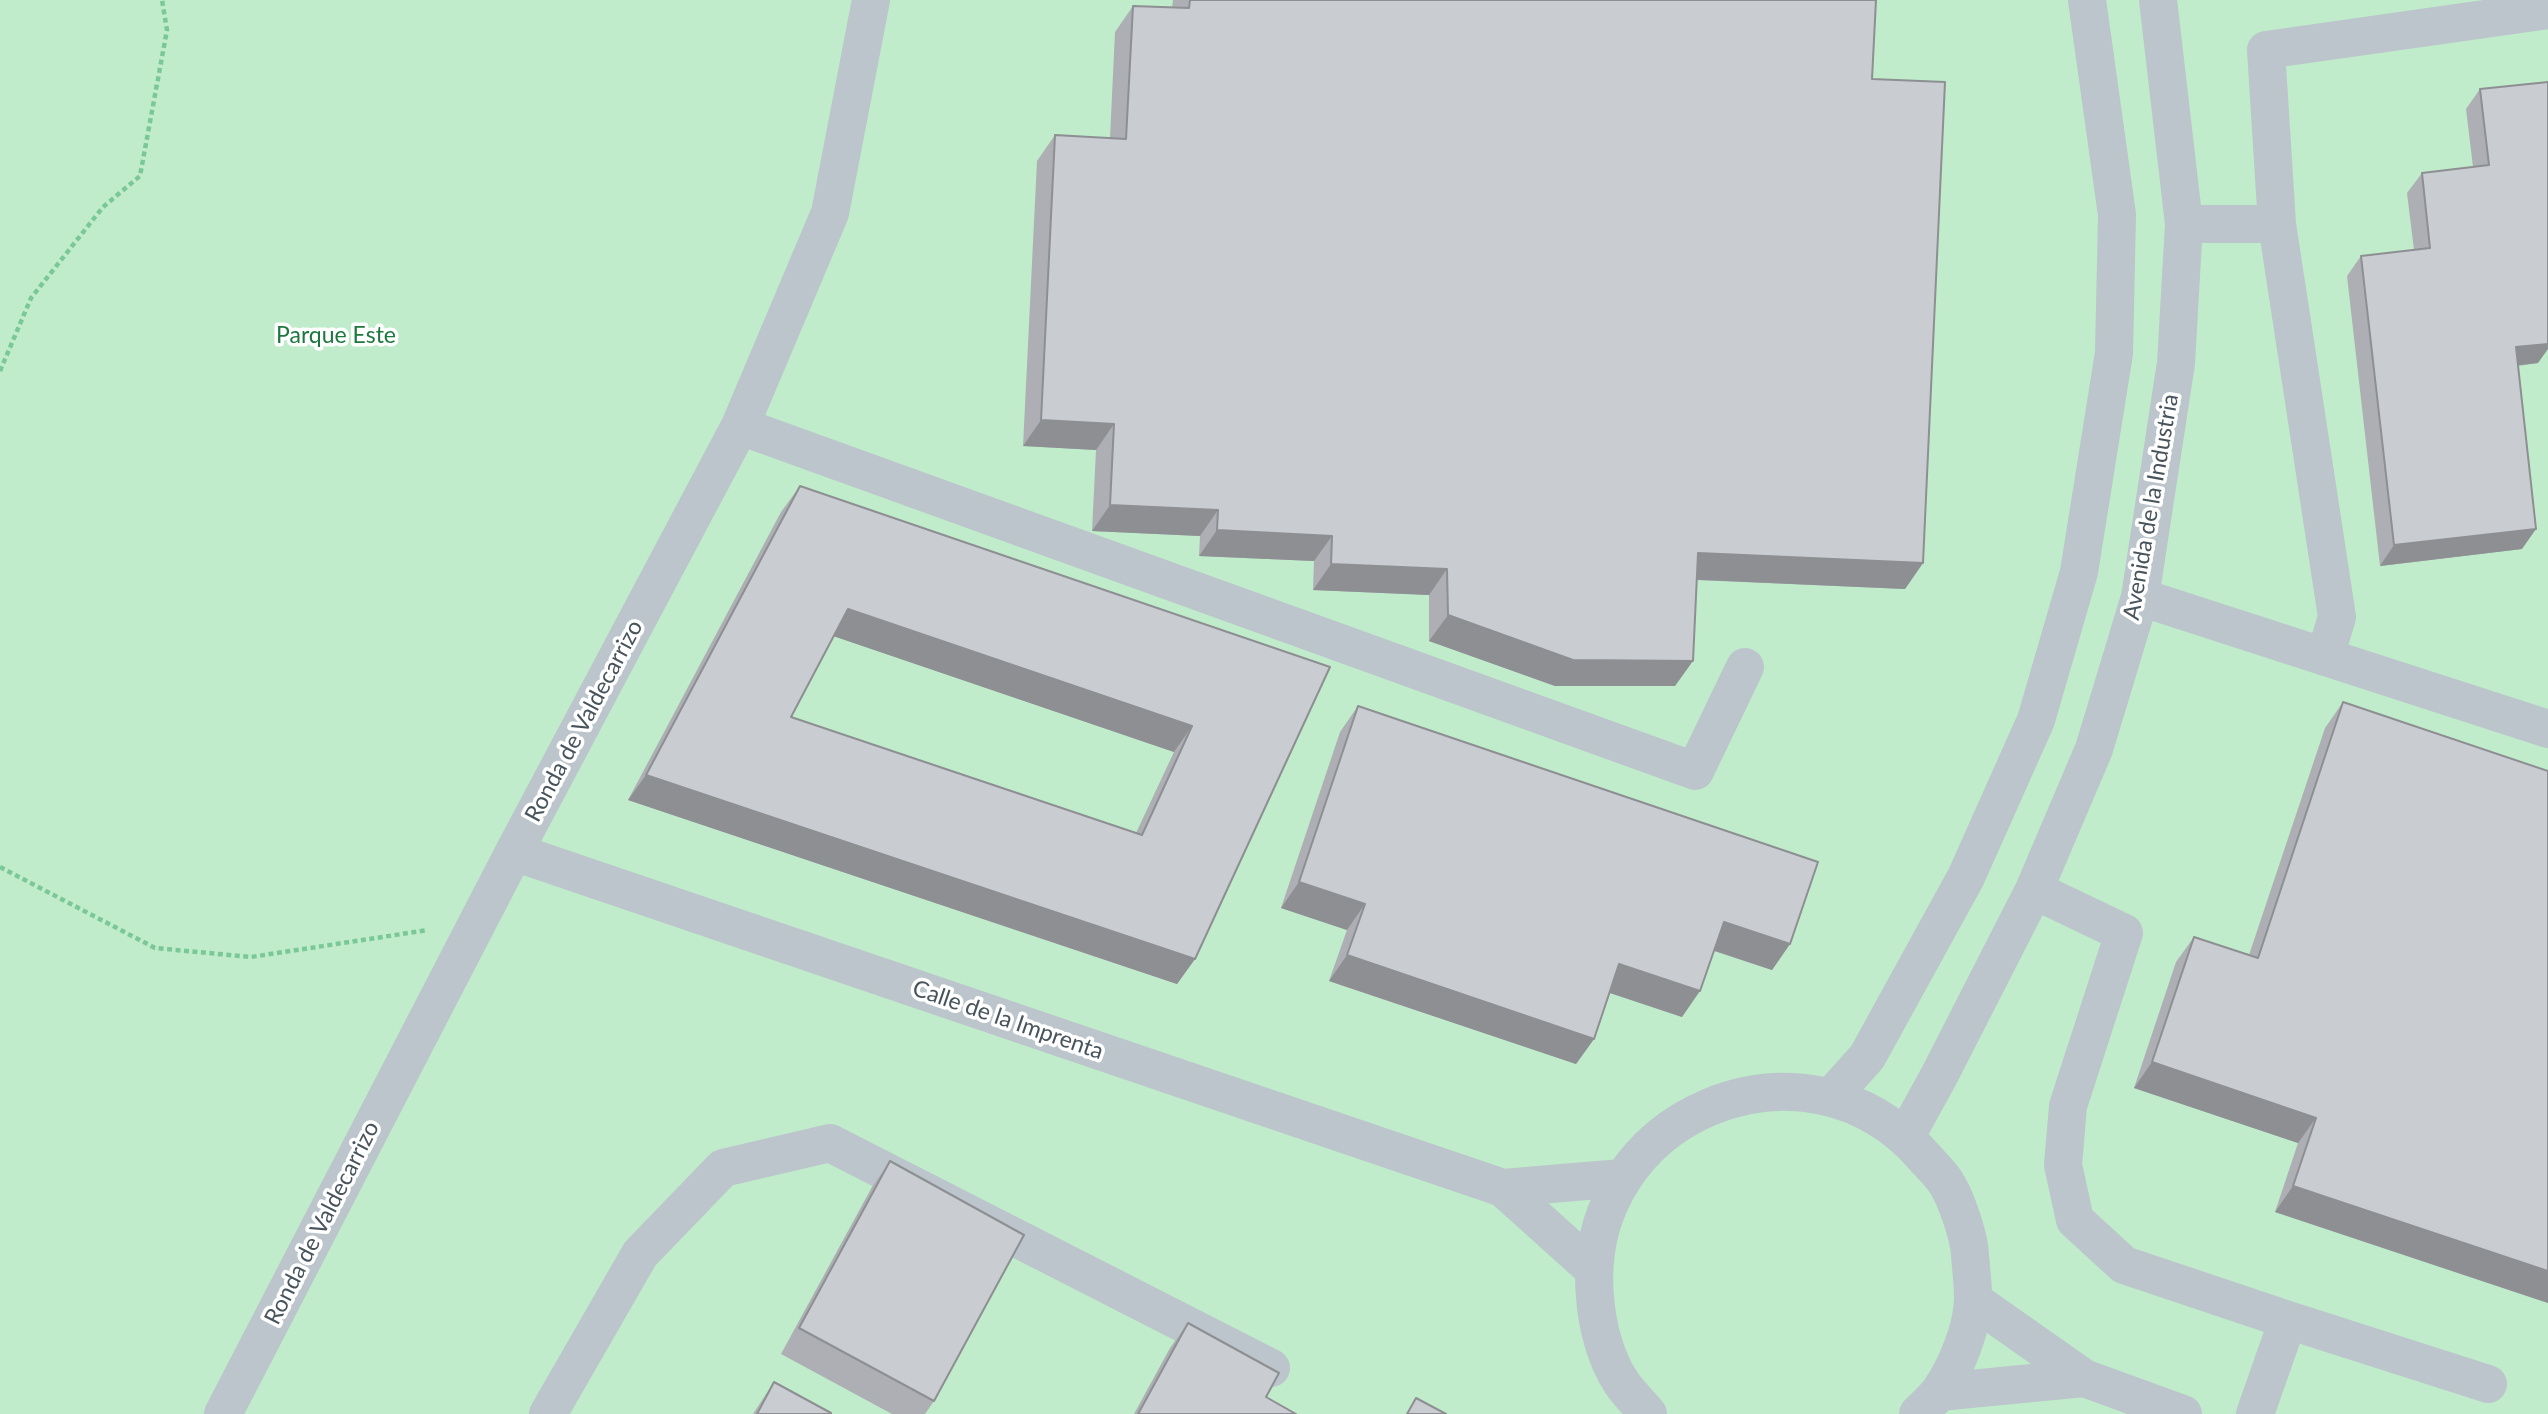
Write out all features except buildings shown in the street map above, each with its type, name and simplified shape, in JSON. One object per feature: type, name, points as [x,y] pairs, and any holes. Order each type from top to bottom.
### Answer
[{"type":"street","name":"Ronda de Valdecarrizo","points":[[223,1414],[514,852],[740,426],[830,213],[872,0]]},
{"type":"street","points":[[1831,1097],[1867,1057],[1966,877],[2036,720],[2079,572],[2114,353],[2118,215],[2087,0]]},
{"type":"street","name":"Avenida de la Industria","points":[[1906,1136],[2034,890],[2094,749],[2140,597],[2176,363],[2184,224],[2158,0]]},
{"type":"street","points":[[2325,657],[2337,617],[2277,224],[2266,50],[2548,10]]},
{"type":"street","points":[[2184,224],[2277,224]]},
{"type":"street","points":[[740,426],[1695,771],[1745,667]]},
{"type":"street","points":[[2140,597],[2548,729]]},
{"type":"street","name":"Calle de la Imprenta","points":[[514,852],[1503,1188],[1592,1268]]},
{"type":"street","points":[[2034,890],[2124,933],[2068,1106],[2063,1165],[2075,1220],[2124,1265],[2488,1384]]},
{"type":"street","points":[[1648,1414],[1620,1381],[1597,1326],[1592,1268],[1601,1221],[1622,1178],[1662,1133],[1713,1104],[1772,1091],[1831,1097],[1870,1112],[1906,1136],[1946,1182],[1969,1239],[1973,1300],[1963,1348],[1929,1403]]},
{"type":"street","points":[[548,1414],[640,1254],[723,1168],[830,1143],[1271,1368]]},
{"type":"street","name":"Calle de la Imprenta","points":[[1503,1188],[1622,1178]]},
{"type":"street","points":[[1973,1300],[2084,1378],[2183,1414]]},
{"type":"street","points":[[2255,1414],[2288,1320]]},
{"type":"street","points":[[1929,1403],[2084,1378]]},
{"type":"path","points":[[0,371],[31,298],[103,207],[140,176],[167,30],[162,0]]},
{"type":"path","points":[[0,867],[155,948],[251,957],[478,922]]},
{"type":"green space","name":"Parque Este","points":[[0,0],[2548,0],[2548,1414],[0,1414]]}]
